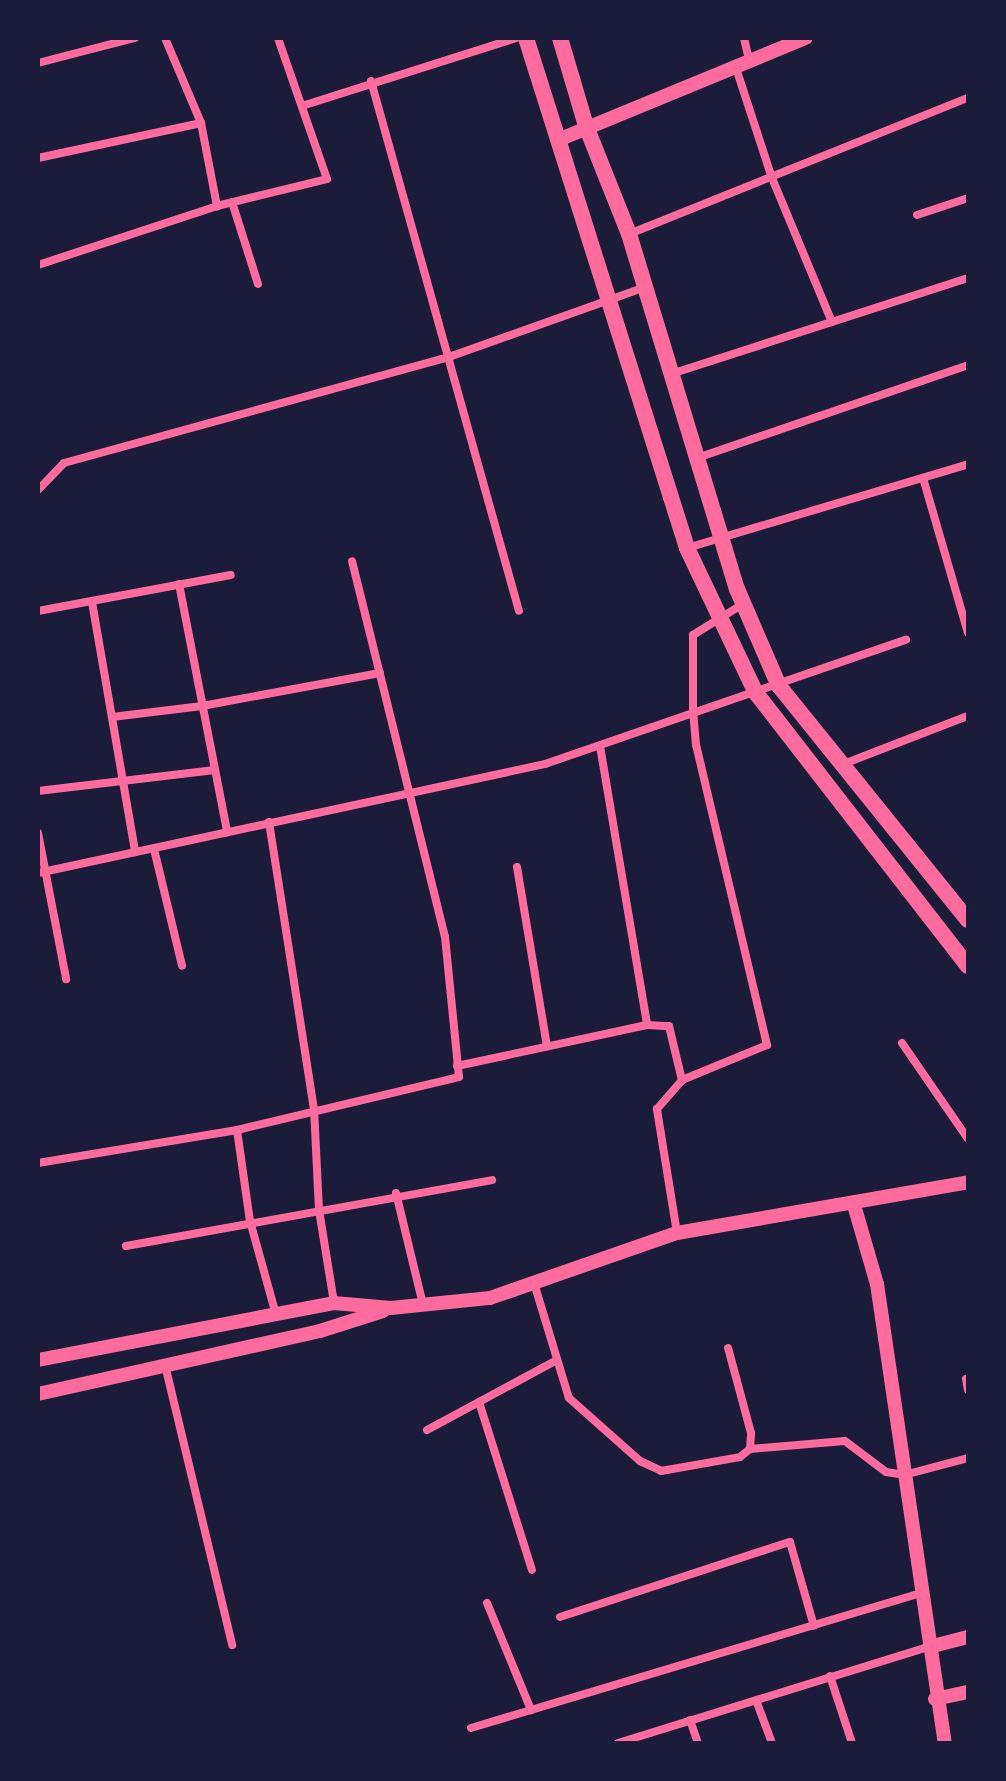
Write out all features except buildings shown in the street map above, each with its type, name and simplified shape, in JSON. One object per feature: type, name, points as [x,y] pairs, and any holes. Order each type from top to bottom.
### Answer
[{"type":"main road","points":[[526,38],[687,548],[756,693],[968,966]]},
{"type":"main road","points":[[560,38],[586,126],[629,234],[674,373],[721,540],[743,604],[779,686],[846,763],[967,917]]},
{"type":"street","points":[[38,63],[135,38]]},
{"type":"street","points":[[165,38],[201,123],[217,206]]},
{"type":"street","points":[[38,265],[217,206],[327,179],[305,105],[278,38]]},
{"type":"street","points":[[305,105],[371,81],[516,38]]},
{"type":"street","points":[[744,38],[742,62],[772,178],[832,322]]},
{"type":"street","points":[[558,140],[806,38]]},
{"type":"street","points":[[371,81],[519,611]]},
{"type":"street","points":[[629,234],[968,98]]},
{"type":"street","points":[[38,158],[201,123]]},
{"type":"street","points":[[917,215],[968,198]]},
{"type":"street","points":[[232,202],[258,284]]},
{"type":"street","points":[[674,373],[968,278]]},
{"type":"street","points":[[38,490],[64,463],[446,358],[646,287]]},
{"type":"street","points":[[697,458],[968,365]]},
{"type":"street","points":[[687,548],[968,464]]},
{"type":"street","points":[[923,478],[968,633]]},
{"type":"street","points":[[38,1163],[237,1130],[314,1108],[459,1077],[445,937],[352,561]]},
{"type":"street","points":[[38,611],[231,575]]},
{"type":"street","points":[[179,584],[227,832]]},
{"type":"street","points":[[92,602],[135,852]]},
{"type":"street","points":[[677,1233],[657,1109],[682,1080],[767,1045],[696,745],[693,713],[693,635],[719,615],[743,604]]},
{"type":"street","points":[[41,873],[409,793],[600,746],[906,640]]},
{"type":"street","points":[[112,717],[202,706],[380,673]]},
{"type":"street","points":[[846,763],[968,716]]},
{"type":"street","points":[[600,746],[647,1025]]},
{"type":"street","points":[[38,791],[215,770]]},
{"type":"street","points":[[269,822],[314,1108],[319,1210],[334,1303]]},
{"type":"street","points":[[38,833],[41,873],[66,979]]},
{"type":"street","points":[[154,849],[182,966]]},
{"type":"street","points":[[517,867],[547,1047]]},
{"type":"street","points":[[457,1066],[647,1025],[669,1026],[682,1080]]},
{"type":"street","points":[[902,1043],[968,1139]]},
{"type":"street","points":[[237,1130],[250,1221],[275,1311]]},
{"type":"street","points":[[126,1246],[396,1193],[492,1180]]},
{"type":"street","points":[[38,1360],[275,1311],[334,1303],[391,1308],[490,1298],[677,1233],[854,1205],[968,1182]]},
{"type":"street","points":[[396,1193],[423,1305]]},
{"type":"street","points":[[854,1205],[877,1284],[935,1699],[945,1743]]},
{"type":"street","points":[[534,1283],[555,1361],[569,1398],[582,1414],[650,1467],[674,1471],[740,1457],[750,1449],[845,1441],[886,1472],[904,1475],[968,1458]]},
{"type":"street","points":[[38,1394],[320,1331],[391,1308]]},
{"type":"street","points":[[728,1348],[751,1433],[750,1449]]},
{"type":"street","points":[[427,1430],[555,1361]]},
{"type":"street","points":[[165,1365],[232,1645]]},
{"type":"street","points":[[966,1379],[968,1390]]},
{"type":"street","points":[[479,1402],[532,1570]]},
{"type":"street","points":[[560,1617],[790,1542],[814,1626]]},
{"type":"street","points":[[471,1728],[920,1593]]},
{"type":"street","points":[[487,1603],[531,1710]]},
{"type":"street","points":[[618,1743],[830,1676],[968,1637]]},
{"type":"street","points":[[830,1676],[852,1743]]},
{"type":"street","points":[[935,1699],[968,1692]]},
{"type":"street","points":[[756,1700],[772,1743]]},
{"type":"street","points":[[690,1720],[698,1743]]}]
